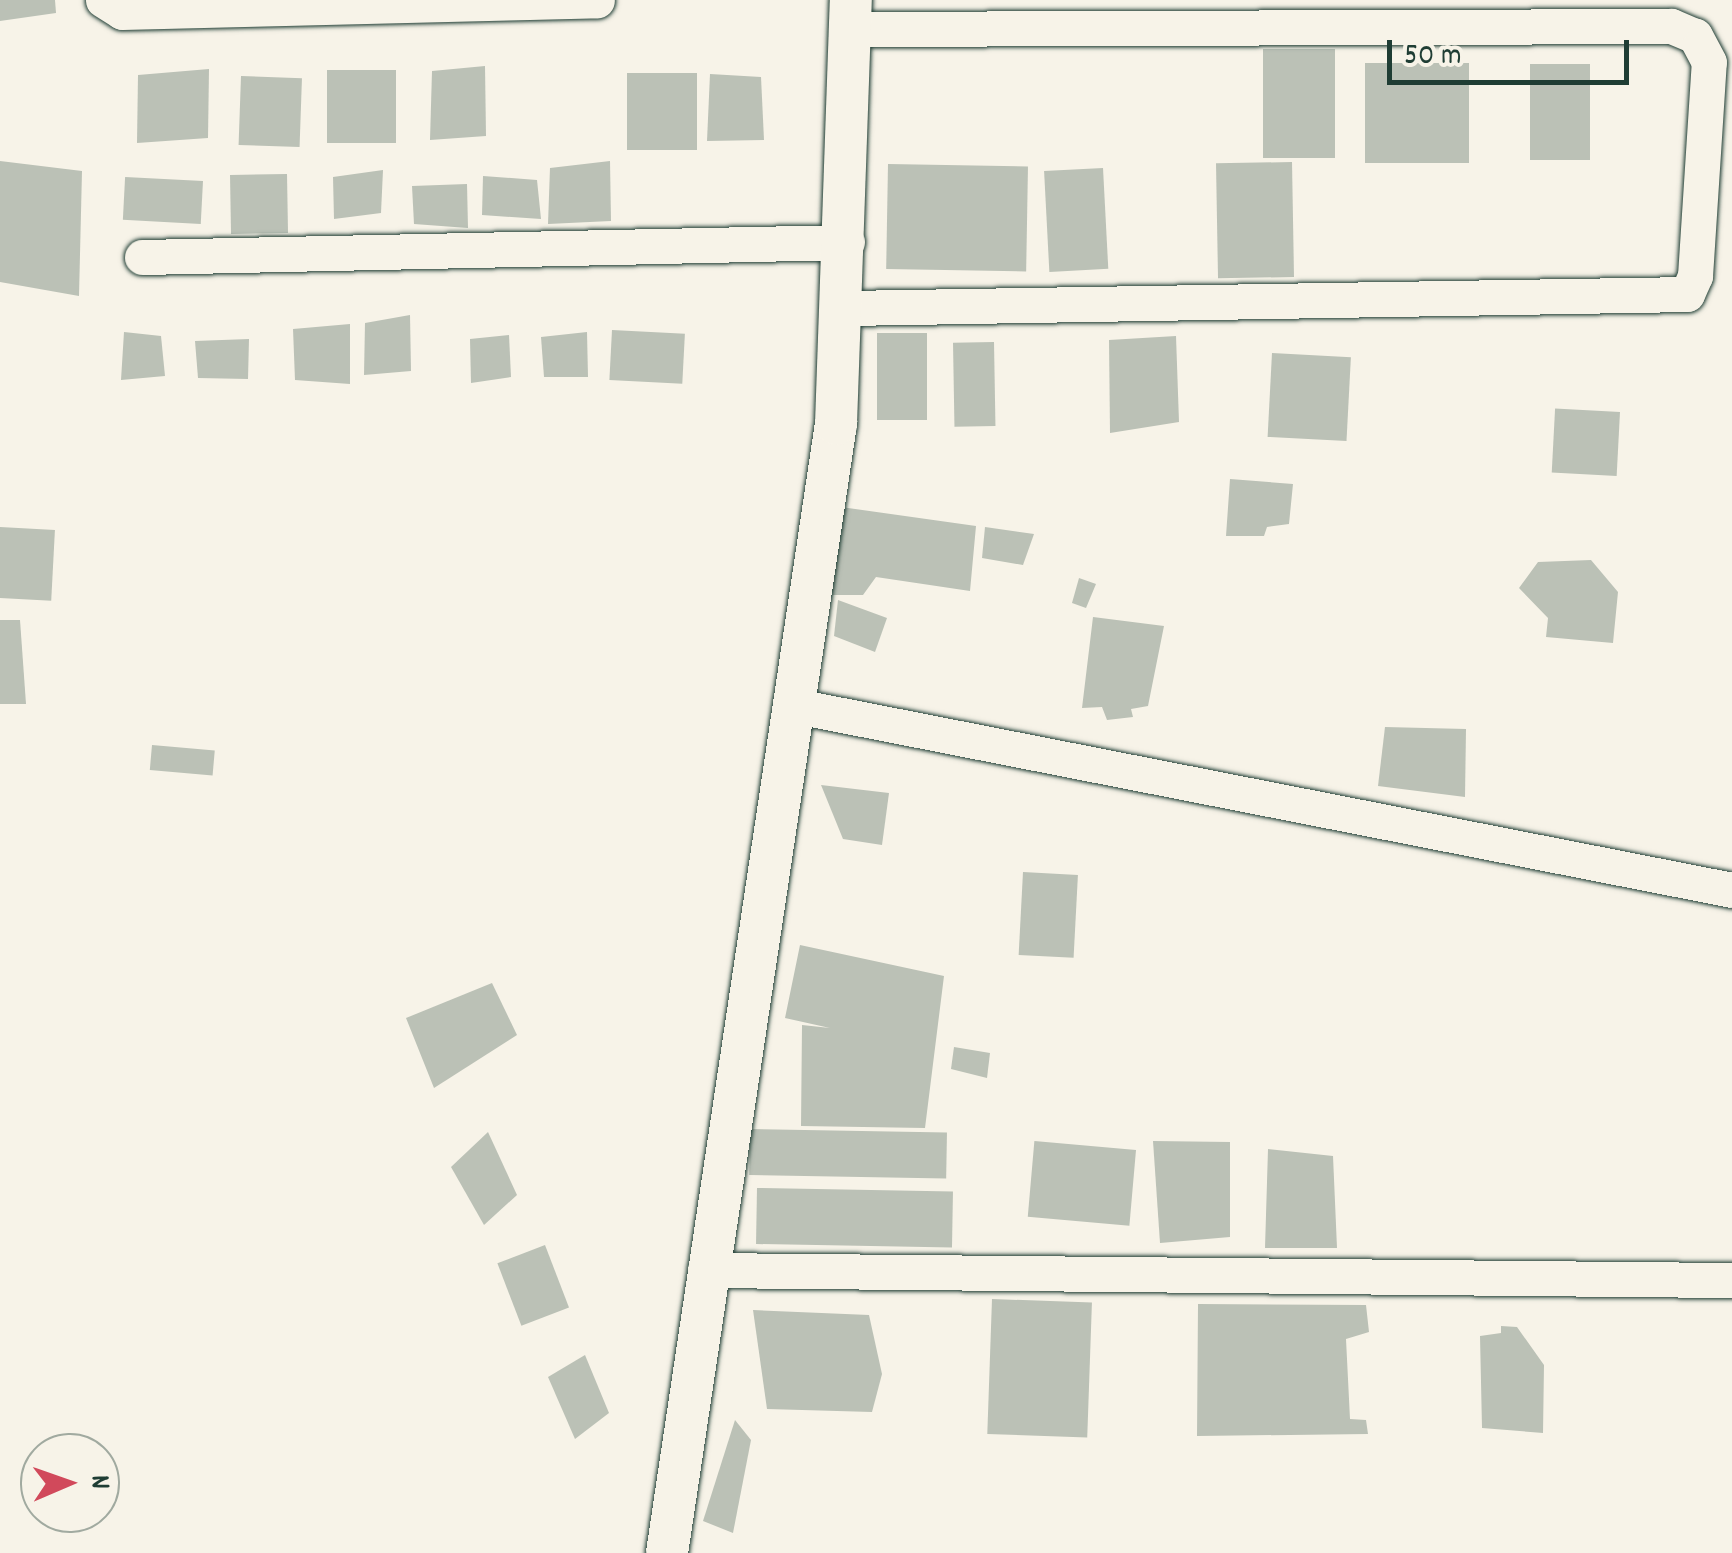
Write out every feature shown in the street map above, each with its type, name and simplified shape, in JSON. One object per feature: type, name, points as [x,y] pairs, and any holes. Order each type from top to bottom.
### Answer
[{"type":"street","points":[[104,0],[122,12],[597,0]]},
{"type":"street","points":[[667,1553],[704,1270],[796,706],[846,308],[851,15],[1671,26],[1695,36],[1709,62],[1695,276],[1687,294],[846,308]]},
{"type":"street","points":[[142,257],[847,242]]},
{"type":"street","points":[[796,706],[1732,890]]},
{"type":"street","points":[[704,1270],[1732,1280]]},
{"type":"building","points":[[0,0],[55,0],[56,13],[0,21]]},
{"type":"building","points":[[1263,49],[1335,49],[1335,158],[1263,158]]},
{"type":"building","points":[[1365,63],[1469,63],[1469,163],[1365,163]]},
{"type":"building","points":[[1530,64],[1590,64],[1590,160],[1530,160]]},
{"type":"building","points":[[485,66],[486,136],[430,140],[432,71]]},
{"type":"building","points":[[209,69],[208,138],[137,143],[138,75]]},
{"type":"building","points":[[327,70],[396,70],[396,143],[327,143]]},
{"type":"building","points":[[627,73],[697,73],[697,150],[627,150]]},
{"type":"building","points":[[710,74],[761,77],[764,140],[707,141]]},
{"type":"building","points":[[241,76],[302,78],[300,147],[239,145]]},
{"type":"building","points":[[0,161],[82,171],[79,296],[0,282]]},
{"type":"building","points":[[610,161],[611,221],[548,224],[550,168]]},
{"type":"building","points":[[1292,162],[1294,277],[1218,278],[1216,163]]},
{"type":"building","points":[[888,164],[1028,166],[1026,271],[886,269]]},
{"type":"building","points":[[1103,168],[1108,269],[1049,272],[1044,171]]},
{"type":"building","points":[[383,170],[381,213],[334,219],[333,177]]},
{"type":"building","points":[[287,174],[288,233],[231,234],[230,175]]},
{"type":"building","points":[[483,176],[537,180],[541,219],[482,215]]},
{"type":"building","points":[[125,177],[203,181],[201,224],[123,220]]},
{"type":"building","points":[[467,184],[468,228],[414,224],[412,186]]},
{"type":"building","points":[[410,315],[411,371],[364,375],[365,323]]},
{"type":"building","points":[[350,324],[350,384],[295,380],[293,329]]},
{"type":"building","points":[[612,330],[685,334],[682,384],[609,380]]},
{"type":"building","points":[[124,332],[161,336],[165,376],[121,380]]},
{"type":"building","points":[[587,332],[588,377],[544,377],[541,337]]},
{"type":"building","points":[[877,333],[927,333],[927,420],[877,420]]},
{"type":"building","points":[[509,335],[511,377],[471,383],[470,339]]},
{"type":"building","points":[[1176,336],[1179,422],[1110,433],[1109,340]]},
{"type":"building","points":[[249,339],[248,379],[198,378],[195,341]]},
{"type":"building","points":[[994,342],[995,426],[954,427],[953,343]]},
{"type":"building","points":[[1272,353],[1351,357],[1346,441],[1268,437]]},
{"type":"building","points":[[1555,409],[1620,412],[1617,476],[1552,473]]},
{"type":"building","points":[[1230,479],[1293,484],[1289,524],[1267,527],[1264,536],[1226,536]]},
{"type":"building","points":[[841,507],[976,526],[970,591],[876,577],[863,595],[831,595]]},
{"type":"building","points":[[0,527],[55,530],[51,601],[0,598]]},
{"type":"building","points":[[985,527],[1034,534],[1023,565],[982,558]]},
{"type":"building","points":[[1591,560],[1618,592],[1613,643],[1546,637],[1548,618],[1519,588],[1538,562]]},
{"type":"building","points":[[1079,578],[1096,584],[1086,608],[1072,603]]},
{"type":"building","points":[[838,600],[887,618],[875,652],[834,636]]},
{"type":"building","points":[[1093,617],[1164,626],[1148,706],[1131,709],[1133,717],[1107,720],[1102,707],[1082,708]]},
{"type":"building","points":[[0,620],[20,620],[26,704],[0,704]]},
{"type":"building","points":[[1385,727],[1466,729],[1465,797],[1378,786]]},
{"type":"building","points":[[152,745],[215,750],[213,775],[150,770]]},
{"type":"building","points":[[821,785],[889,793],[882,845],[843,839]]},
{"type":"building","points":[[1023,872],[1078,875],[1074,958],[1019,955]]},
{"type":"building","points":[[800,945],[944,976],[925,1128],[801,1126],[802,1025],[830,1028],[785,1018]]},
{"type":"building","points":[[492,983],[517,1035],[434,1088],[406,1018]]},
{"type":"building","points":[[954,1047],[990,1053],[987,1078],[951,1069]]},
{"type":"building","points":[[750,1129],[947,1132],[946,1178],[749,1175]]},
{"type":"building","points":[[488,1132],[517,1195],[484,1225],[451,1167]]},
{"type":"building","points":[[1034,1141],[1136,1150],[1129,1226],[1028,1217]]},
{"type":"building","points":[[1153,1141],[1230,1142],[1230,1237],[1160,1243]]},
{"type":"building","points":[[1268,1149],[1333,1156],[1337,1248],[1265,1248]]},
{"type":"building","points":[[757,1188],[953,1191],[952,1247],[756,1244]]},
{"type":"building","points":[[545,1245],[569,1308],[521,1326],[497,1263]]},
{"type":"building","points":[[992,1299],[1092,1302],[1087,1437],[987,1434]]},
{"type":"building","points":[[1198,1304],[1366,1305],[1369,1332],[1346,1339],[1350,1419],[1366,1420],[1368,1434],[1197,1436]]},
{"type":"building","points":[[753,1310],[869,1315],[882,1374],[872,1412],[767,1409]]},
{"type":"building","points":[[1501,1326],[1517,1327],[1544,1365],[1543,1433],[1482,1428],[1480,1336],[1501,1333]]},
{"type":"building","points":[[585,1355],[609,1413],[575,1439],[548,1377]]},
{"type":"building","points":[[735,1420],[751,1440],[733,1533],[703,1521]]}]
